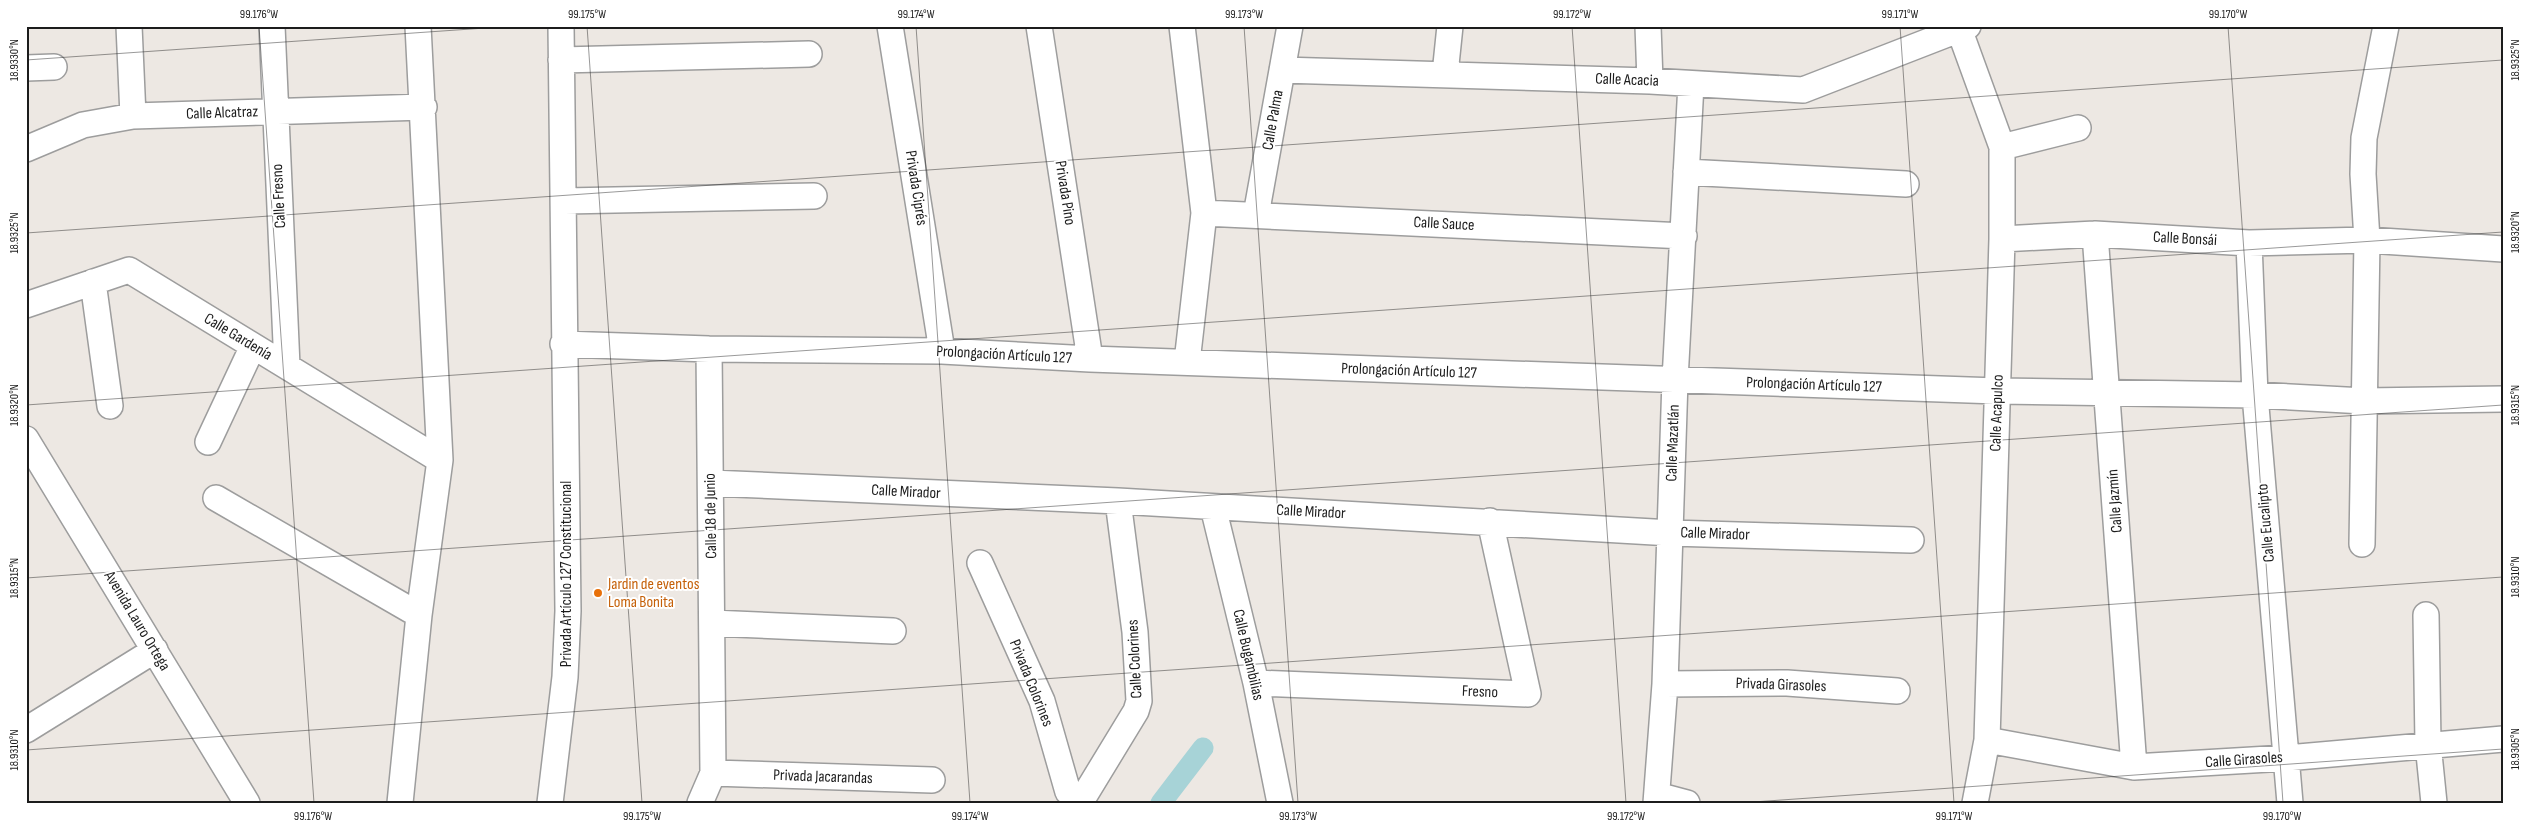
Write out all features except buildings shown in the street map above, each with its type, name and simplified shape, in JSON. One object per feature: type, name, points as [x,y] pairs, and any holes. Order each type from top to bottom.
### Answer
[{"type":"street","points":[[129,26],[133,116]]},
{"type":"street","name":"Calle Fresno","points":[[272,26],[287,366]]},
{"type":"street","points":[[400,803],[419,615],[440,460],[424,107],[418,26]]},
{"type":"street","name":"Privada Artículo 127 Constitucional","points":[[550,803],[565,676],[568,611],[563,344],[564,201],[561,26]]},
{"type":"street","name":"Privada Ciprés","points":[[890,26],[942,350]]},
{"type":"street","name":"Privada Pino","points":[[1039,26],[1090,360]]},
{"type":"street","points":[[1182,26],[1204,212],[1186,362]]},
{"type":"street","name":"Calle Palma","points":[[1256,215],[1290,26]]},
{"type":"street","points":[[1445,74],[1450,26]]},
{"type":"street","points":[[1648,26],[1650,81]]},
{"type":"street","points":[[2362,544],[2367,240],[2363,174],[2364,138],[2386,26]]},
{"type":"street","name":"Calle Acacia","points":[[1282,70],[1650,81],[1802,90],[1962,27]]},
{"type":"street","name":"Calle Acapulco","points":[[1962,27],[2002,147],[2002,239],[1987,740],[1976,803]]},
{"type":"street","points":[[562,60],[809,54]]},
{"type":"street","points":[[26,68],[54,67]]},
{"type":"street","name":"Calle Mazatlán","points":[[1656,799],[1665,684],[1675,380],[1691,84]]},
{"type":"street","name":"Calle Alcatraz","points":[[26,149],[83,125],[133,116],[424,107]]},
{"type":"street","points":[[2002,147],[2078,128]]},
{"type":"street","points":[[1686,172],[1906,184]]},
{"type":"street","points":[[564,201],[814,196]]},
{"type":"street","name":"Calle Sauce","points":[[1204,212],[1684,236]]},
{"type":"street","name":"Calle Bonsái","points":[[2002,239],[2096,234],[2249,243],[2367,240],[2503,249]]},
{"type":"street","name":"Calle Jazmín","points":[[2096,234],[2134,767]]},
{"type":"street","name":"Calle Eucalipto","points":[[2249,243],[2255,395],[2290,803]]},
{"type":"street","name":"Calle Gardenía","points":[[26,306],[129,270],[440,460]]},
{"type":"street","points":[[93,282],[110,406]]},
{"type":"street","name":"Prolongación Artículo 127","points":[[563,344],[709,348],[942,350],[1090,360],[1997,391],[2255,395],[2364,401],[2503,398]]},
{"type":"street","points":[[208,442],[253,346]]},
{"type":"street","name":"Calle 18 de Junio","points":[[709,348],[713,773]]},
{"type":"street","name":"Avenida Lauro Ortega","points":[[26,439],[248,803]]},
{"type":"street","name":"Calle Mirador","points":[[711,483],[1118,501],[1213,508],[1490,521],[1671,533],[1911,540]]},
{"type":"street","points":[[216,498],[419,615]]},
{"type":"street","name":"Calle Colorines","points":[[1081,802],[1136,711],[1139,701],[1135,632],[1118,501]]},
{"type":"street","name":"Calle Bugambilias","points":[[1213,508],[1256,684],[1280,803]]},
{"type":"street","name":"Fresno","points":[[1256,684],[1528,694],[1490,521]]},
{"type":"street","name":"Privada Colorines","points":[[980,563],[1042,701],[1068,792],[1081,802]]},
{"type":"street","points":[[2426,615],[2428,744],[2434,803]]},
{"type":"street","points":[[712,623],[893,631]]},
{"type":"street","points":[[26,730],[154,650]]},
{"type":"street","name":"Privada Girasoles","points":[[1665,684],[1786,682],[1897,691]]},
{"type":"street","name":"Calle Girasoles","points":[[1987,740],[2134,767],[2286,758],[2428,744],[2503,739]]},
{"type":"street","points":[[700,803],[713,773]]},
{"type":"street","name":"Privada Jacarandas","points":[[713,773],[932,780]]},
{"type":"street","points":[[1656,799],[1687,803]]},
{"type":"waterway","points":[[1161,803],[1203,748]]},
{"type":"place","name":"Jardin de eventos Loma Bonita","points":[[598,593]]}]
